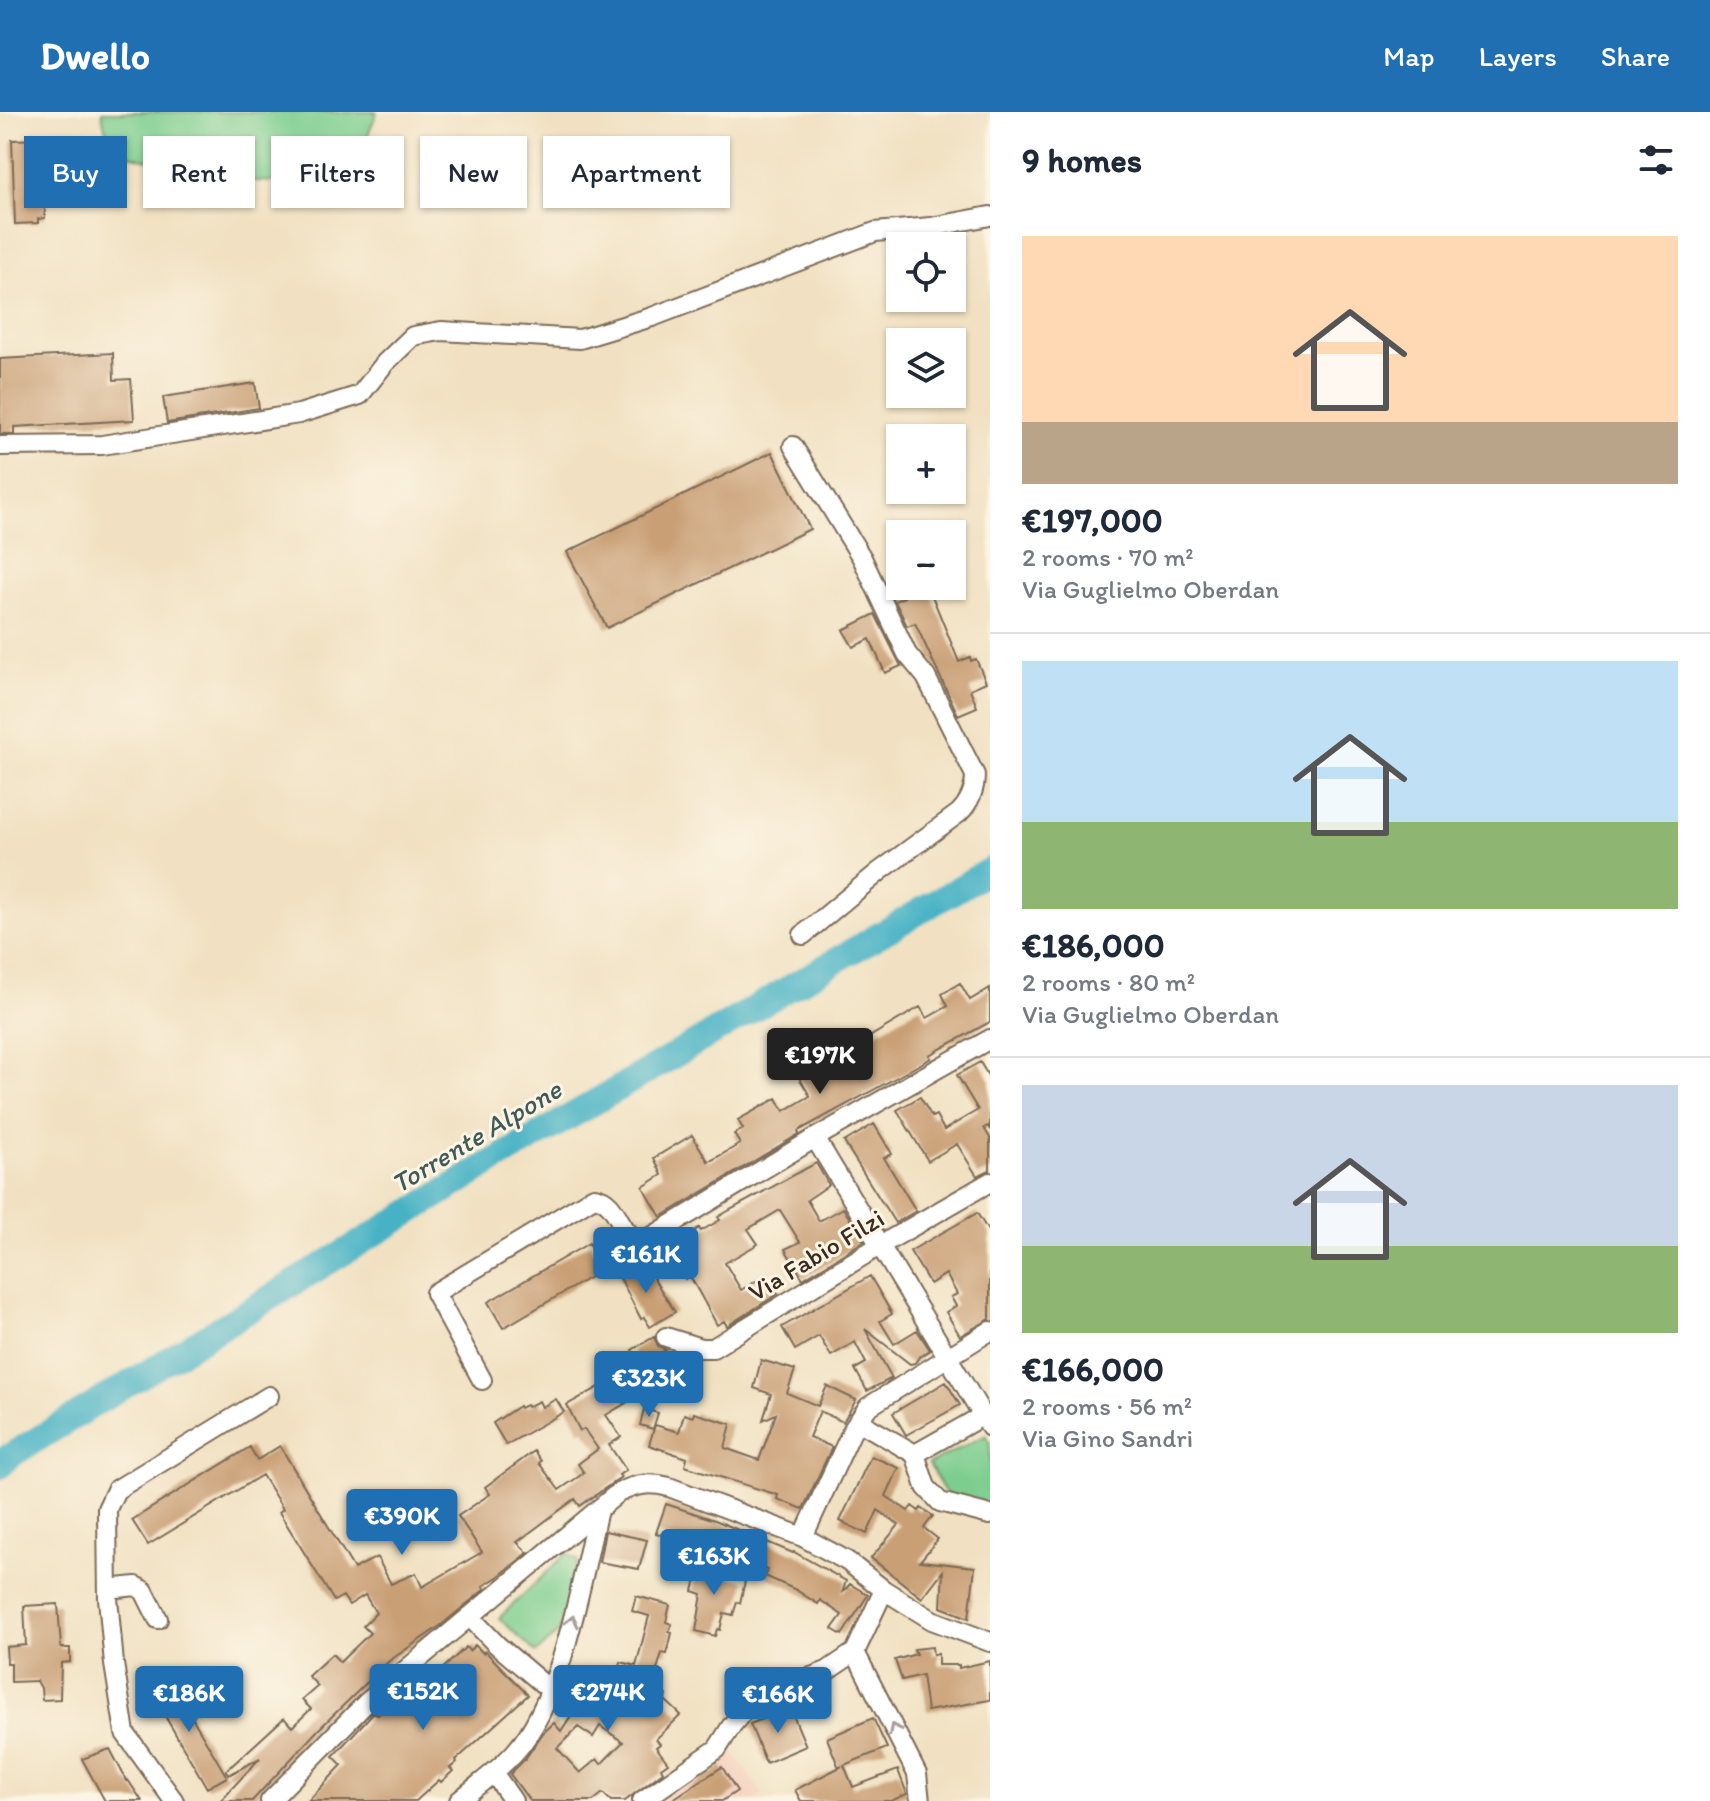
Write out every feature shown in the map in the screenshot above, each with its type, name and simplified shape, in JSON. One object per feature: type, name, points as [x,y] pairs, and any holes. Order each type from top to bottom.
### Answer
[{"type":"street","points":[[0,446],[102,445],[299,414],[360,395],[385,363],[413,336],[441,331],[580,339],[652,317],[875,232],[931,227],[990,216]]},
{"type":"street","points":[[793,446],[862,558],[907,654],[926,677],[975,775],[975,785],[967,805],[959,813],[880,871],[803,935]]},
{"type":"street","points":[[482,1380],[435,1293],[594,1197],[603,1198],[609,1203],[632,1237],[646,1239],[990,1039]]},
{"type":"street","points":[[815,1138],[986,1422],[915,1454]]},
{"type":"street","name":"Via Fabio Filzi","points":[[666,1337],[701,1348],[713,1348],[990,1182]]},
{"type":"street","points":[[803,1537],[858,1421],[868,1407],[990,1331]]},
{"type":"street","points":[[174,1801],[125,1733],[114,1664],[108,1589],[107,1509],[116,1490],[269,1396]]},
{"type":"street","points":[[858,1421],[915,1454],[926,1487],[940,1502],[990,1515]]},
{"type":"street","points":[[270,1801],[366,1703],[631,1486],[655,1483],[803,1537],[847,1561],[884,1590],[932,1620],[990,1642]]},
{"type":"street","points":[[459,1801],[515,1752],[539,1718],[568,1636],[598,1510]]},
{"type":"street","points":[[108,1589],[136,1586],[144,1591],[158,1619]]},
{"type":"street","points":[[642,1801],[717,1749],[753,1699],[827,1671],[855,1652],[884,1590]]},
{"type":"street","points":[[470,1617],[497,1645],[549,1689]]},
{"type":"street","points":[[855,1652],[917,1774],[920,1801]]},
{"type":"street","points":[[493,1772],[513,1801]]},
{"type":"shaded area","points":[[734,1752],[762,1794],[753,1801],[655,1801]]},
{"type":"green space","points":[[102,112],[377,112],[367,136],[271,136],[271,182],[255,181],[255,136],[143,136],[143,159],[127,154],[127,136],[108,136]]},
{"type":"green space","points":[[986,1435],[990,1443],[990,1506],[946,1495],[929,1464]]},
{"type":"green space","points":[[567,1553],[578,1560],[559,1632],[536,1653],[499,1618]]},
{"type":"building","points":[[12,140],[24,140],[24,208],[45,208],[45,218],[38,219],[38,223],[15,224]]},
{"type":"building","points":[[113,353],[114,380],[131,379],[134,420],[14,427],[14,434],[0,434],[0,359]]},
{"type":"building","points":[[255,383],[259,408],[167,423],[163,397]]},
{"type":"building","points":[[772,452],[810,529],[607,628],[567,552]]},
{"type":"building","points":[[934,600],[959,662],[970,657],[971,661],[976,659],[986,682],[970,689],[977,707],[958,715],[915,623],[907,626],[895,601]]},
{"type":"building","points":[[875,614],[901,666],[885,673],[870,639],[853,647],[843,630]]},
{"type":"building","points":[[960,983],[970,1000],[990,988],[990,1022],[798,1131],[799,1134],[661,1217],[643,1187],[662,1175],[654,1158],[692,1135],[708,1161],[740,1144],[734,1134],[743,1129],[738,1120],[777,1098],[784,1111],[810,1096],[797,1074],[820,1061],[822,1065],[920,1007],[927,1018],[948,1006],[942,994]]},
{"type":"building","points":[[980,1062],[990,1079],[990,1130],[988,1126],[984,1128],[990,1138],[990,1170],[977,1176],[957,1144],[928,1161],[897,1110],[920,1097],[944,1130],[978,1110],[957,1075]]},
{"type":"building","points":[[874,1124],[892,1154],[884,1158],[916,1211],[895,1223],[844,1142]]},
{"type":"building","points":[[816,1163],[829,1185],[807,1200],[819,1221],[843,1208],[864,1241],[803,1279],[785,1249],[800,1242],[780,1210],[748,1229],[758,1244],[725,1263],[741,1290],[766,1275],[778,1294],[727,1326],[724,1321],[717,1325],[690,1276],[685,1279],[675,1263],[685,1258],[676,1243]]},
{"type":"building","points":[[977,1213],[990,1234],[990,1319],[960,1336],[946,1312],[956,1306],[951,1297],[957,1294],[946,1274],[930,1284],[910,1251]]},
{"type":"building","points":[[589,1243],[604,1269],[503,1328],[488,1302]]},
{"type":"building","points":[[643,1262],[675,1312],[650,1327],[644,1317],[641,1319],[619,1276]]},
{"type":"building","points":[[870,1276],[892,1314],[880,1321],[894,1344],[917,1330],[930,1350],[910,1364],[865,1329],[892,1378],[867,1391],[855,1369],[866,1363],[855,1342],[831,1356],[819,1336],[795,1350],[782,1327]]},
{"type":"building","points":[[654,1337],[658,1346],[666,1350],[655,1356],[661,1366],[631,1387],[635,1392],[619,1401],[626,1403],[606,1415],[621,1437],[609,1445],[626,1470],[619,1475],[621,1477],[580,1506],[575,1499],[517,1542],[528,1553],[483,1586],[485,1589],[440,1626],[389,1661],[318,1730],[252,1801],[220,1801],[260,1758],[229,1775],[226,1771],[284,1718],[292,1727],[311,1709],[302,1700],[318,1686],[308,1676],[332,1654],[340,1662],[370,1633],[363,1626],[376,1613],[365,1595],[349,1605],[343,1596],[334,1601],[279,1512],[283,1509],[262,1475],[148,1545],[132,1520],[250,1447],[257,1460],[280,1446],[354,1569],[377,1557],[391,1584],[416,1573],[422,1587],[482,1552],[458,1516],[490,1494],[485,1487],[534,1451],[559,1490],[584,1473],[578,1464],[598,1449],[584,1429],[580,1431],[567,1405],[610,1381],[607,1375],[619,1369],[617,1364],[634,1354],[632,1350]]},
{"type":"building","points":[[761,1360],[795,1370],[787,1393],[818,1406],[827,1386],[856,1400],[843,1422],[820,1411],[809,1437],[832,1447],[803,1509],[777,1499],[778,1495],[685,1466],[687,1458],[649,1445],[655,1425],[679,1432],[684,1414],[693,1417],[694,1413],[731,1424],[725,1448],[759,1460],[776,1414],[763,1420],[771,1394],[754,1388]]},
{"type":"building","points":[[946,1382],[960,1405],[906,1435],[893,1413]]},
{"type":"building","points":[[556,1399],[564,1412],[506,1445],[493,1423],[519,1406],[527,1407],[539,1401],[542,1407]]},
{"type":"building","points":[[644,1409],[658,1413],[653,1429],[640,1425]]},
{"type":"building","points":[[871,1456],[899,1468],[886,1496],[908,1511],[912,1506],[933,1516],[924,1528],[938,1539],[920,1561],[975,1567],[969,1618],[941,1607],[943,1571],[922,1598],[871,1558],[899,1525],[878,1510],[867,1534],[840,1521]]},
{"type":"building","points":[[666,1504],[794,1552],[846,1581],[842,1593],[850,1584],[868,1595],[842,1635],[832,1629],[842,1615],[820,1600],[818,1604],[765,1576],[767,1570],[706,1546],[705,1549],[656,1533]]},
{"type":"building","points":[[605,1531],[647,1540],[639,1569],[599,1562]]},
{"type":"building","points":[[677,1564],[745,1581],[740,1603],[737,1602],[733,1615],[724,1613],[720,1630],[717,1629],[715,1636],[696,1631],[702,1594],[693,1591],[696,1579],[675,1569]]},
{"type":"building","points":[[636,1596],[670,1605],[666,1622],[672,1624],[669,1632],[672,1633],[667,1654],[662,1653],[652,1686],[656,1688],[655,1691],[666,1695],[665,1700],[681,1715],[656,1739],[660,1744],[656,1747],[668,1763],[661,1768],[663,1772],[625,1801],[611,1801],[603,1793],[593,1801],[530,1801],[510,1774],[543,1733],[554,1723],[561,1731],[581,1700],[590,1706],[599,1690],[624,1706],[631,1680],[617,1677],[621,1662],[636,1666],[649,1616],[632,1611]],"holes":[[[600,1726],[623,1742],[601,1764],[597,1759],[580,1773],[557,1748],[578,1727],[593,1737]]]},
{"type":"building","points":[[58,1604],[61,1648],[70,1648],[70,1662],[61,1663],[60,1699],[42,1700],[37,1681],[11,1682],[11,1663],[7,1663],[6,1647],[26,1645],[24,1606]]},
{"type":"building","points":[[475,1645],[483,1653],[485,1651],[528,1695],[456,1760],[450,1768],[453,1771],[416,1801],[308,1801],[342,1765],[333,1756],[374,1712],[378,1715],[420,1675],[427,1683],[466,1647],[469,1651]]},
{"type":"building","points":[[932,1647],[933,1655],[938,1654],[938,1665],[959,1665],[959,1668],[990,1661],[990,1700],[927,1711],[922,1675],[902,1680],[895,1660],[916,1654],[914,1649]]},
{"type":"building","points":[[170,1680],[227,1777],[207,1788],[151,1692]]},
{"type":"building","points":[[790,1708],[806,1746],[766,1763],[750,1724]]},
{"type":"building","points":[[873,1718],[887,1748],[844,1765],[853,1787],[898,1770],[907,1794],[891,1801],[801,1801],[795,1790],[839,1768],[827,1738]]},
{"type":"building","points":[[110,1749],[142,1801],[105,1801],[82,1759]]},
{"type":"building","points":[[722,1767],[737,1791],[722,1801],[670,1801]]},
{"type":"waterway","name":"Torrente Alpone","points":[[0,1466],[8,1457],[486,1166],[990,870]]}]
